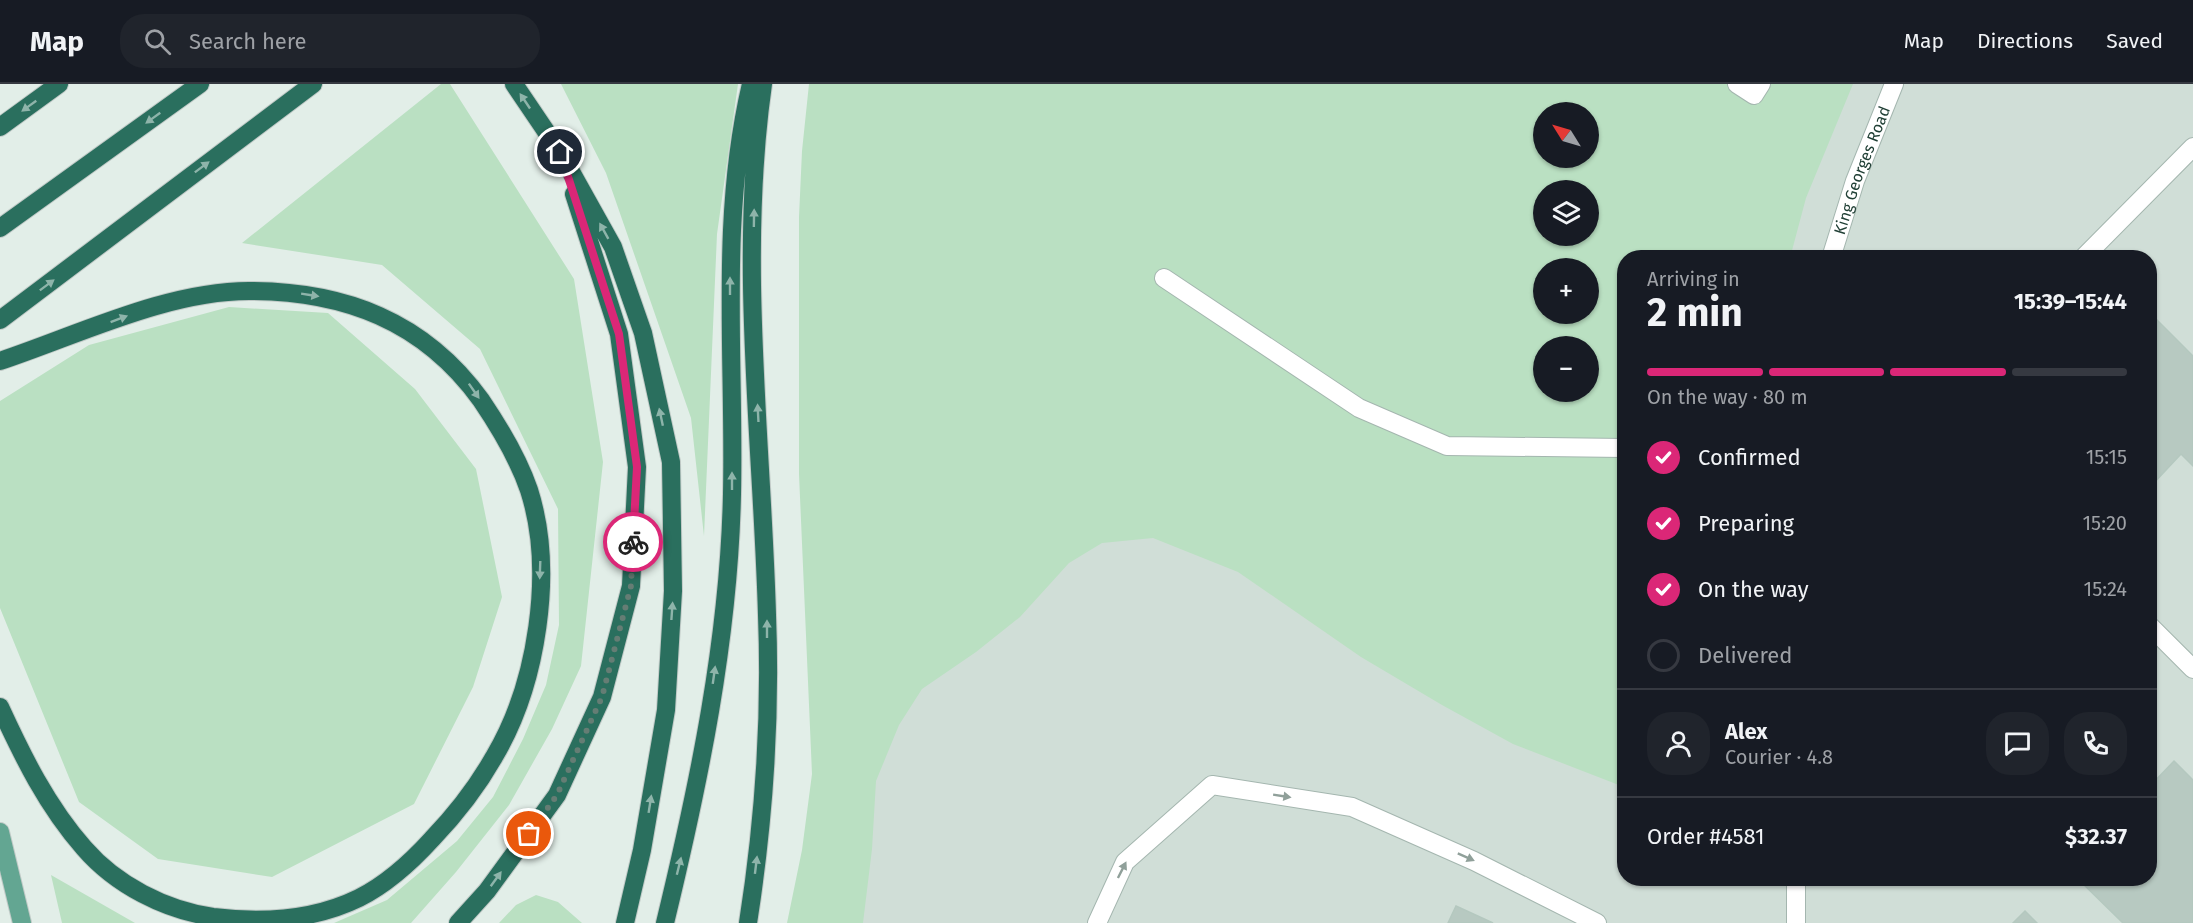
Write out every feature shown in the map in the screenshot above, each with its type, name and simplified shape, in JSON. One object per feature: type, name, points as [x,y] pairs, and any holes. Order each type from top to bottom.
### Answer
[{"type":"highway","points":[[0,127],[59,84]]},
{"type":"highway","points":[[0,228],[200,84]]},
{"type":"highway","points":[[0,320],[314,84]]},
{"type":"highway","points":[[514,84],[560,152],[613,247],[644,333],[671,462],[673,591],[666,710],[642,850],[625,923]]},
{"type":"highway","points":[[665,923],[684,846],[706,731],[725,595],[732,496],[730,217],[743,117],[751,84]]},
{"type":"highway","points":[[748,923],[756,868],[767,747],[767,617],[754,309],[755,197],[758,122],[763,84]]},
{"type":"highway","points":[[458,923],[487,891],[557,795],[602,697],[631,586],[637,467],[619,334],[560,152]]},
{"type":"highway","points":[[0,361],[190,297],[247,291],[309,294],[365,307],[418,336],[466,379],[502,431],[529,491],[541,556],[538,622],[523,692],[496,755],[459,810],[412,861],[361,897],[304,917],[243,922],[187,913],[132,889],[86,851],[49,803],[22,755],[0,706]]},
{"type":"main road","points":[[0,832],[22,923]]},
{"type":"street","points":[[1737,84],[1754,94],[1761,84]]},
{"type":"street","name":"King Georges Road","points":[[1833,250],[1855,181],[1894,84]]},
{"type":"street","points":[[2091,250],[2193,147]]},
{"type":"street","points":[[1164,278],[1359,408],[1447,446],[1617,448]]},
{"type":"street","points":[[2157,633],[2193,669]]},
{"type":"street","points":[[1097,923],[1125,862],[1212,785],[1352,807],[1474,861],[1597,923]]},
{"type":"street","points":[[1796,886],[1796,923]]},
{"type":"shaded area","points":[[825,84],[2193,84],[2193,923],[848,923]]},
{"type":"green space","points":[[441,84],[450,84],[574,279],[603,462],[581,666],[552,729],[509,805],[456,872],[411,923],[334,923],[387,900],[457,841],[493,797],[523,739],[546,685],[559,625],[558,509],[480,349],[382,265],[242,243]]},
{"type":"green space","points":[[561,84],[738,84],[717,234],[704,536],[691,418],[606,173]]},
{"type":"green space","points":[[809,84],[1853,84],[1806,198],[1792,250],[1617,250],[1617,784],[1513,744],[1442,705],[1361,657],[1238,572],[1153,538],[1102,543],[1069,563],[1020,617],[976,652],[922,689],[899,725],[876,781],[872,849],[863,923],[787,923],[802,850],[812,774],[799,474],[799,217],[802,151]]},
{"type":"green space","points":[[229,307],[328,313],[415,389],[476,469],[502,597],[473,687],[414,804],[272,877],[158,859],[79,802],[0,608],[0,401],[89,345]]},
{"type":"green space","points":[[51,875],[135,923],[62,923]]},
{"type":"green space","points":[[536,895],[558,902],[582,923],[499,923],[516,905]]},
{"type":"building","points":[[2157,320],[2193,356],[2193,466],[2181,454],[2157,480]]},
{"type":"building","points":[[2174,761],[2193,780],[2193,923],[2123,923],[2085,886],[2157,886],[2157,779]]},
{"type":"building","points":[[1456,906],[1493,923],[1448,923]]},
{"type":"building","points":[[2025,911],[2037,923],[2013,923]]},
{"type":"way so far","points":[[529,834],[557,795],[602,697],[631,586],[633,542]]},
{"type":"route","points":[[560,152],[619,334],[637,467],[633,542]]}]
